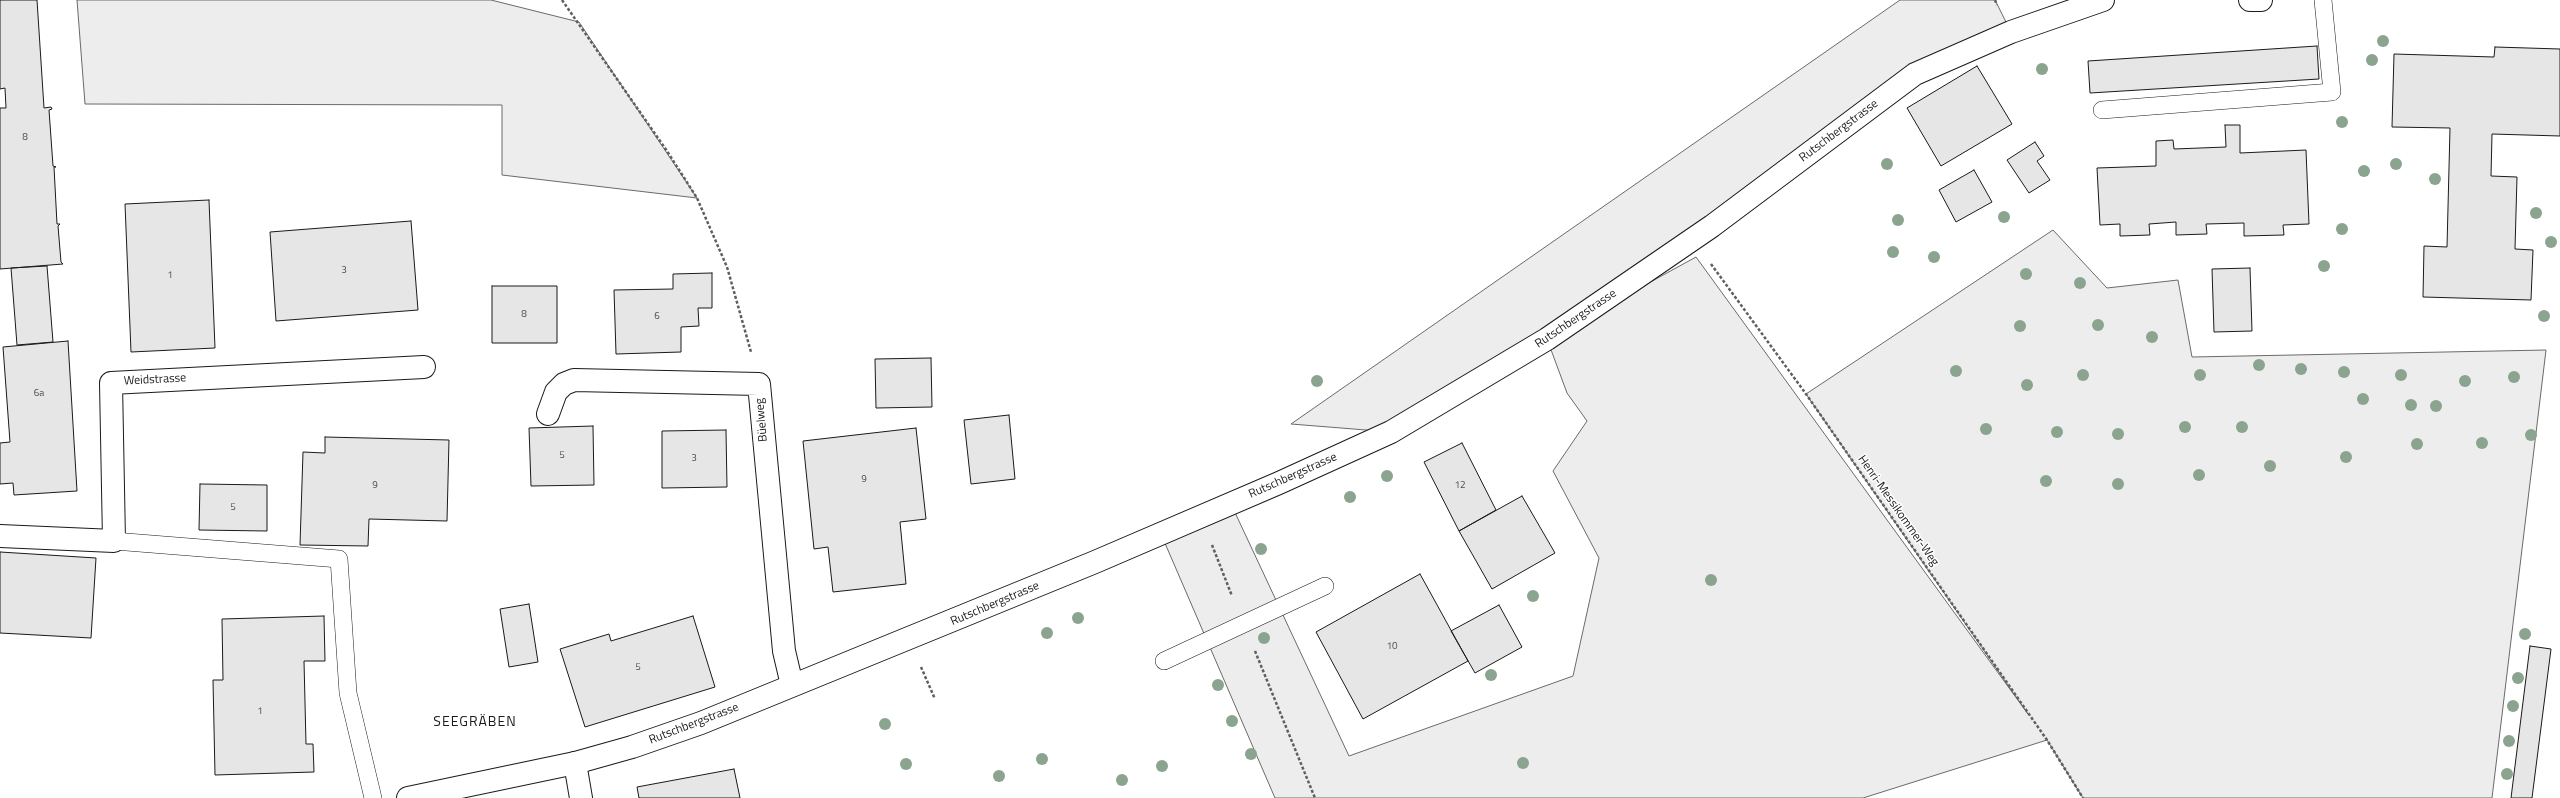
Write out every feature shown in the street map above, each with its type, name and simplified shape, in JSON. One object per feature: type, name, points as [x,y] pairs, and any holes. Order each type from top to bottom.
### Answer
[{"type":"street","name":"Rutschbergstrasse","points":[[408,798],[575,763],[632,747],[701,723],[861,656],[909,640],[1200,517],[1391,432],[1547,339],[1693,239],[1915,74],[2011,32],[2103,0]]},
{"type":"street","points":[[2250,0],[2261,0]]},
{"type":"street","name":"Weidstrasse","points":[[114,541],[111,383],[424,367]]},
{"type":"street","name":"Büelweg","points":[[548,414],[556,392],[564,384],[574,380],[759,384],[784,651],[792,685]]},
{"type":"street","points":[[0,536],[114,541]]},
{"type":"street","points":[[575,763],[581,798]]},
{"type":"lane","points":[[2102,110],[2332,92],[2323,0]]},
{"type":"lane","points":[[114,541],[339,559],[348,693],[373,798]]},
{"type":"lane","points":[[1164,661],[1325,586]]},
{"type":"path","points":[[562,0],[667,151],[697,198],[727,267],[745,326],[759,384]]},
{"type":"path","name":"Henri-Messikommer-Weg","points":[[1693,239],[1810,401],[2047,740],[2083,798]]},
{"type":"path","points":[[1200,517],[1315,798]]},
{"type":"path","points":[[909,640],[935,699]]},
{"type":"shaded area","points":[[77,0],[491,0],[579,22],[697,198],[502,175],[502,105],[85,104]]},
{"type":"shaded area","points":[[1900,0],[1995,0],[2011,32],[1915,74],[1552,336],[1696,257],[2028,714],[1806,394],[2053,230],[2107,288],[2178,280],[2192,357],[2546,350],[2492,798],[2083,798],[2047,740],[1863,798],[1275,798],[1161,534],[1231,504],[1349,756],[1573,676],[1599,558],[1553,471],[1587,421],[1567,393],[1547,339],[1391,432],[1291,424]]},
{"type":"building","points":[[0,0],[37,0],[44,108],[51,107],[52,109],[49,110],[53,166],[56,167],[54,167],[57,224],[60,224],[58,226],[61,262],[63,264],[0,269],[0,108],[6,108],[5,88],[0,89]]},
{"type":"building","points":[[2317,46],[2319,79],[2090,93],[2088,61]]},
{"type":"building","points":[[2495,47],[2560,49],[2560,136],[2492,134],[2491,176],[2517,177],[2515,249],[2533,250],[2531,300],[2423,297],[2424,246],[2447,247],[2450,128],[2392,127],[2394,54],[2494,57]]},
{"type":"building","points":[[1977,66],[2012,124],[1941,166],[1907,108]]},
{"type":"building","points":[[2225,125],[2240,125],[2240,153],[2306,150],[2309,224],[2283,225],[2284,235],[2244,236],[2244,223],[2206,224],[2207,234],[2176,235],[2176,222],[2149,224],[2150,235],[2120,236],[2120,224],[2100,225],[2097,168],[2156,166],[2156,141],[2173,140],[2174,149],[2226,147]]},
{"type":"building","points":[[2035,142],[2044,156],[2037,161],[2050,180],[2029,193],[2007,160]]},
{"type":"building","points":[[1974,170],[1992,202],[1956,222],[1939,190]]},
{"type":"building","points":[[209,200],[215,348],[131,352],[125,204]]},
{"type":"building","points":[[411,221],[418,310],[276,321],[270,232]]},
{"type":"building","points":[[47,266],[53,342],[17,345],[11,268]]},
{"type":"building","points":[[2250,268],[2252,331],[2214,332],[2212,269]]},
{"type":"building","points":[[712,273],[712,308],[698,308],[699,326],[681,327],[681,352],[616,354],[614,290],[673,289],[673,274]]},
{"type":"building","points":[[492,286],[557,286],[557,343],[492,343]]},
{"type":"building","points":[[68,341],[77,491],[14,495],[13,483],[0,484],[0,443],[10,442],[3,347]]},
{"type":"building","points":[[931,358],[932,407],[876,408],[875,359]]},
{"type":"building","points":[[1009,415],[1015,479],[971,484],[964,420]]},
{"type":"building","points":[[593,426],[594,485],[531,486],[529,428]]},
{"type":"building","points":[[916,428],[926,519],[900,522],[906,584],[833,592],[828,547],[814,549],[803,441]]},
{"type":"building","points":[[726,430],[727,487],[662,488],[662,431]]},
{"type":"building","points":[[325,437],[449,440],[447,521],[369,519],[368,546],[300,545],[303,452],[325,453]]},
{"type":"building","points":[[1462,443],[1496,510],[1459,531],[1424,462]]},
{"type":"building","points":[[200,484],[267,485],[267,531],[199,530]]},
{"type":"building","points":[[1522,496],[1555,553],[1492,589],[1459,531]]},
{"type":"building","points":[[0,552],[96,558],[91,638],[0,633]]},
{"type":"building","points":[[1420,574],[1468,661],[1363,719],[1316,632]]},
{"type":"building","points":[[529,604],[538,662],[509,667],[500,609]]},
{"type":"building","points":[[1499,605],[1522,647],[1475,673],[1451,631]]},
{"type":"building","points":[[324,616],[325,661],[304,661],[306,744],[313,744],[314,772],[215,775],[213,680],[223,680],[222,619]]},
{"type":"building","points":[[693,616],[715,687],[585,727],[560,649],[609,634],[611,641]]},
{"type":"building","points":[[2530,646],[2551,649],[2532,798],[2511,798]]},
{"type":"building","points":[[734,769],[740,798],[639,798],[637,787]]},
{"type":"district","name":"SEEGRÄBEN","points":[[475,723]]}]
